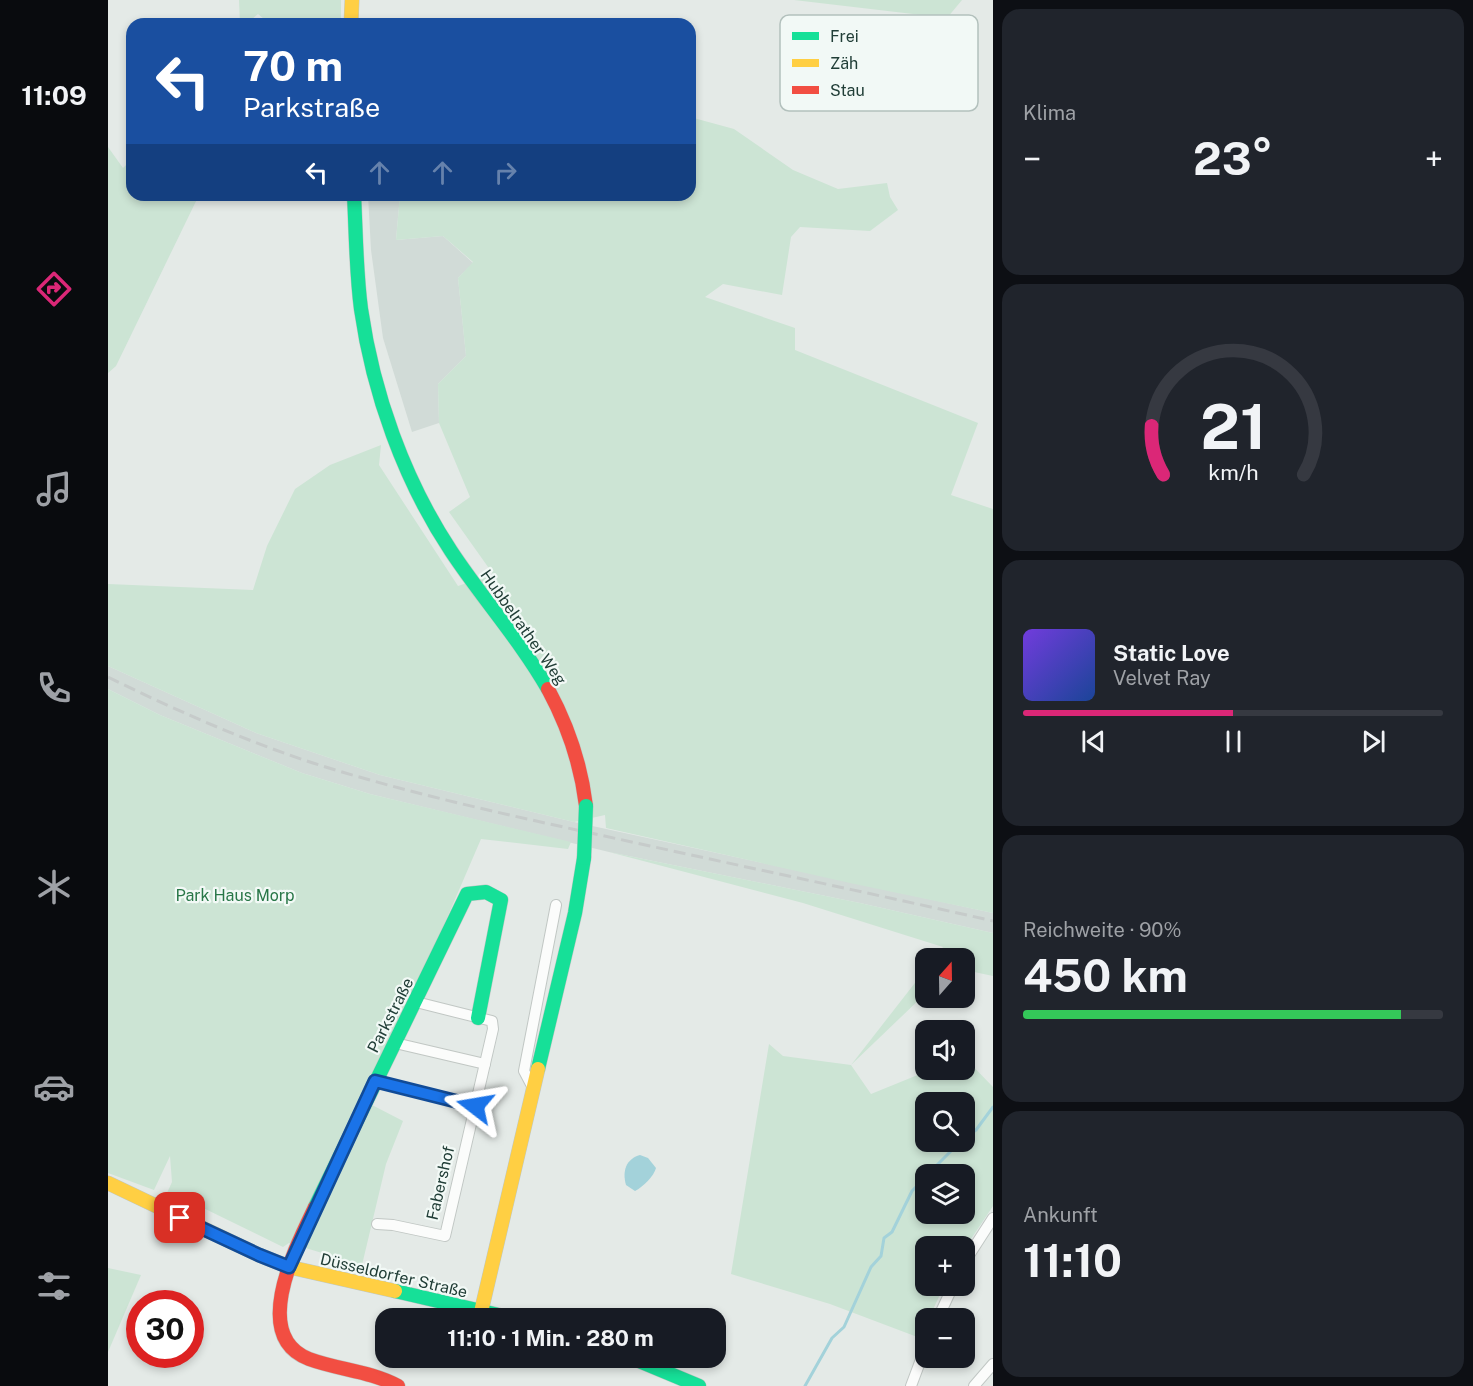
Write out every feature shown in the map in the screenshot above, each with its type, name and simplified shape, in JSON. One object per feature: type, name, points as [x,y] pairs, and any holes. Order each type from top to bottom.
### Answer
[{"type":"street","points":[[351,18],[352,0]]},
{"type":"street","name":"Hubbelrather Weg","points":[[354,201],[359,286],[364,325],[377,382],[393,435],[413,482],[449,547],[546,685],[563,718],[576,753],[586,806],[584,858],[575,914],[482,1308]]},
{"type":"street","name":"Parkstraße","points":[[398,1386],[369,1374],[303,1356],[291,1348],[286,1341],[280,1322],[285,1280],[375,1081],[416,1002],[467,894],[486,892],[501,900],[478,1018]]},
{"type":"street","name":"Hubbelrather Weg","points":[[533,1089],[524,1071],[556,905]]},
{"type":"street","points":[[416,1002],[478,1018]]},
{"type":"street","name":"Fabershof","points":[[377,1224],[445,1236],[493,1029],[492,1022],[478,1018]]},
{"type":"street","points":[[395,1043],[485,1064]]},
{"type":"street","points":[[375,1081],[475,1106]]},
{"type":"street","name":"Düsseldorfer Straße","points":[[108,1183],[289,1267],[464,1308]]},
{"type":"street","points":[[975,1246],[993,1218]]},
{"type":"street","points":[[974,1386],[993,1364]]},
{"type":"street","points":[[656,1368],[699,1386]]},
{"type":"street","points":[[911,1386],[918,1368]]},
{"type":"shaded area","points":[[368,201],[399,201],[396,240],[443,236],[473,263],[458,278],[466,356],[438,384],[439,423],[412,432],[383,338],[371,250]]},
{"type":"shaded area","points":[[108,666],[256,733],[380,775],[574,822],[993,913],[993,933],[860,903],[609,852],[370,794],[302,773],[160,715],[108,689]]},
{"type":"green space","points":[[239,0],[341,0],[341,18],[263,18],[258,14],[253,18],[240,18]]},
{"type":"green space","points":[[794,0],[962,0],[950,15],[922,15]]},
{"type":"green space","points":[[696,119],[734,129],[793,170],[838,189],[887,183],[890,197],[898,210],[870,231],[800,227],[791,237],[782,295],[723,284],[705,297],[795,328],[795,350],[978,423],[951,495],[993,509],[993,913],[606,828],[605,815],[574,822],[380,775],[256,733],[108,666],[108,584],[253,590],[267,546],[295,489],[330,465],[381,445],[379,465],[458,586],[493,574],[449,512],[470,497],[439,423],[438,384],[466,356],[458,278],[473,262],[443,236],[396,240],[399,201],[696,201]]},
{"type":"green space","points":[[108,147],[123,168],[126,165],[126,201],[196,201],[116,366],[108,373]]},
{"type":"green space","name":"Park Haus Morp","points":[[108,689],[160,715],[302,773],[370,794],[571,842],[568,849],[481,839],[431,955],[372,1105],[403,1121],[386,1164],[362,1265],[289,1243],[283,1247],[193,1203],[167,1193],[172,1182],[170,1156],[154,1190],[108,1173]]},
{"type":"green space","points":[[609,852],[860,903],[993,933],[993,976],[975,972],[975,948],[942,948],[803,903]]},
{"type":"green space","points":[[915,983],[915,1004],[851,1065]]},
{"type":"green space","points":[[769,1044],[783,1056],[851,1065],[871,1094],[915,1076],[915,1080],[975,1080],[975,1068],[993,1087],[993,1206],[973,1236],[915,1236],[915,1296],[939,1296],[934,1308],[915,1308],[915,1336],[830,1304],[731,1274]]},
{"type":"green space","points":[[108,1268],[141,1275],[135,1290],[126,1290],[126,1310],[108,1352]]},
{"type":"water","points":[[640,1155],[648,1158],[656,1168],[648,1181],[635,1191],[626,1185],[625,1170],[631,1159]]},
{"type":"waterway","points":[[975,1131],[993,1107]]},
{"type":"waterway","points":[[938,1164],[950,1152]]},
{"type":"waterway","points":[[805,1386],[832,1338],[844,1327],[871,1267],[881,1256],[884,1238],[892,1232],[915,1188]]},
{"type":"railway","points":[[108,677],[235,734],[354,776],[523,818],[993,921]]},
{"type":"traffic: fast","points":[[354,201],[357,266],[366,341],[382,404],[393,435],[434,524],[548,689]]},
{"type":"traffic: fast","points":[[584,858],[586,806]]},
{"type":"traffic: fast","points":[[538,1069],[575,913],[584,858]]},
{"type":"traffic: fast","points":[[315,1207],[467,894],[486,892],[501,900],[478,1018]]},
{"type":"traffic: fast","points":[[395,1291],[468,1308]]},
{"type":"traffic: fast","points":[[656,1368],[699,1386]]},
{"type":"traffic: slow","points":[[351,18],[352,0]]},
{"type":"traffic: slow","points":[[482,1308],[538,1069]]},
{"type":"traffic: slow","points":[[108,1183],[289,1267],[395,1291]]},
{"type":"traffic: jam","points":[[548,689],[573,746],[586,806]]},
{"type":"traffic: jam","points":[[315,1207],[289,1266],[280,1311],[282,1331],[291,1347],[309,1359],[376,1377],[398,1386]]},
{"type":"route","points":[[180,1218],[289,1267],[375,1081],[475,1106]]}]
